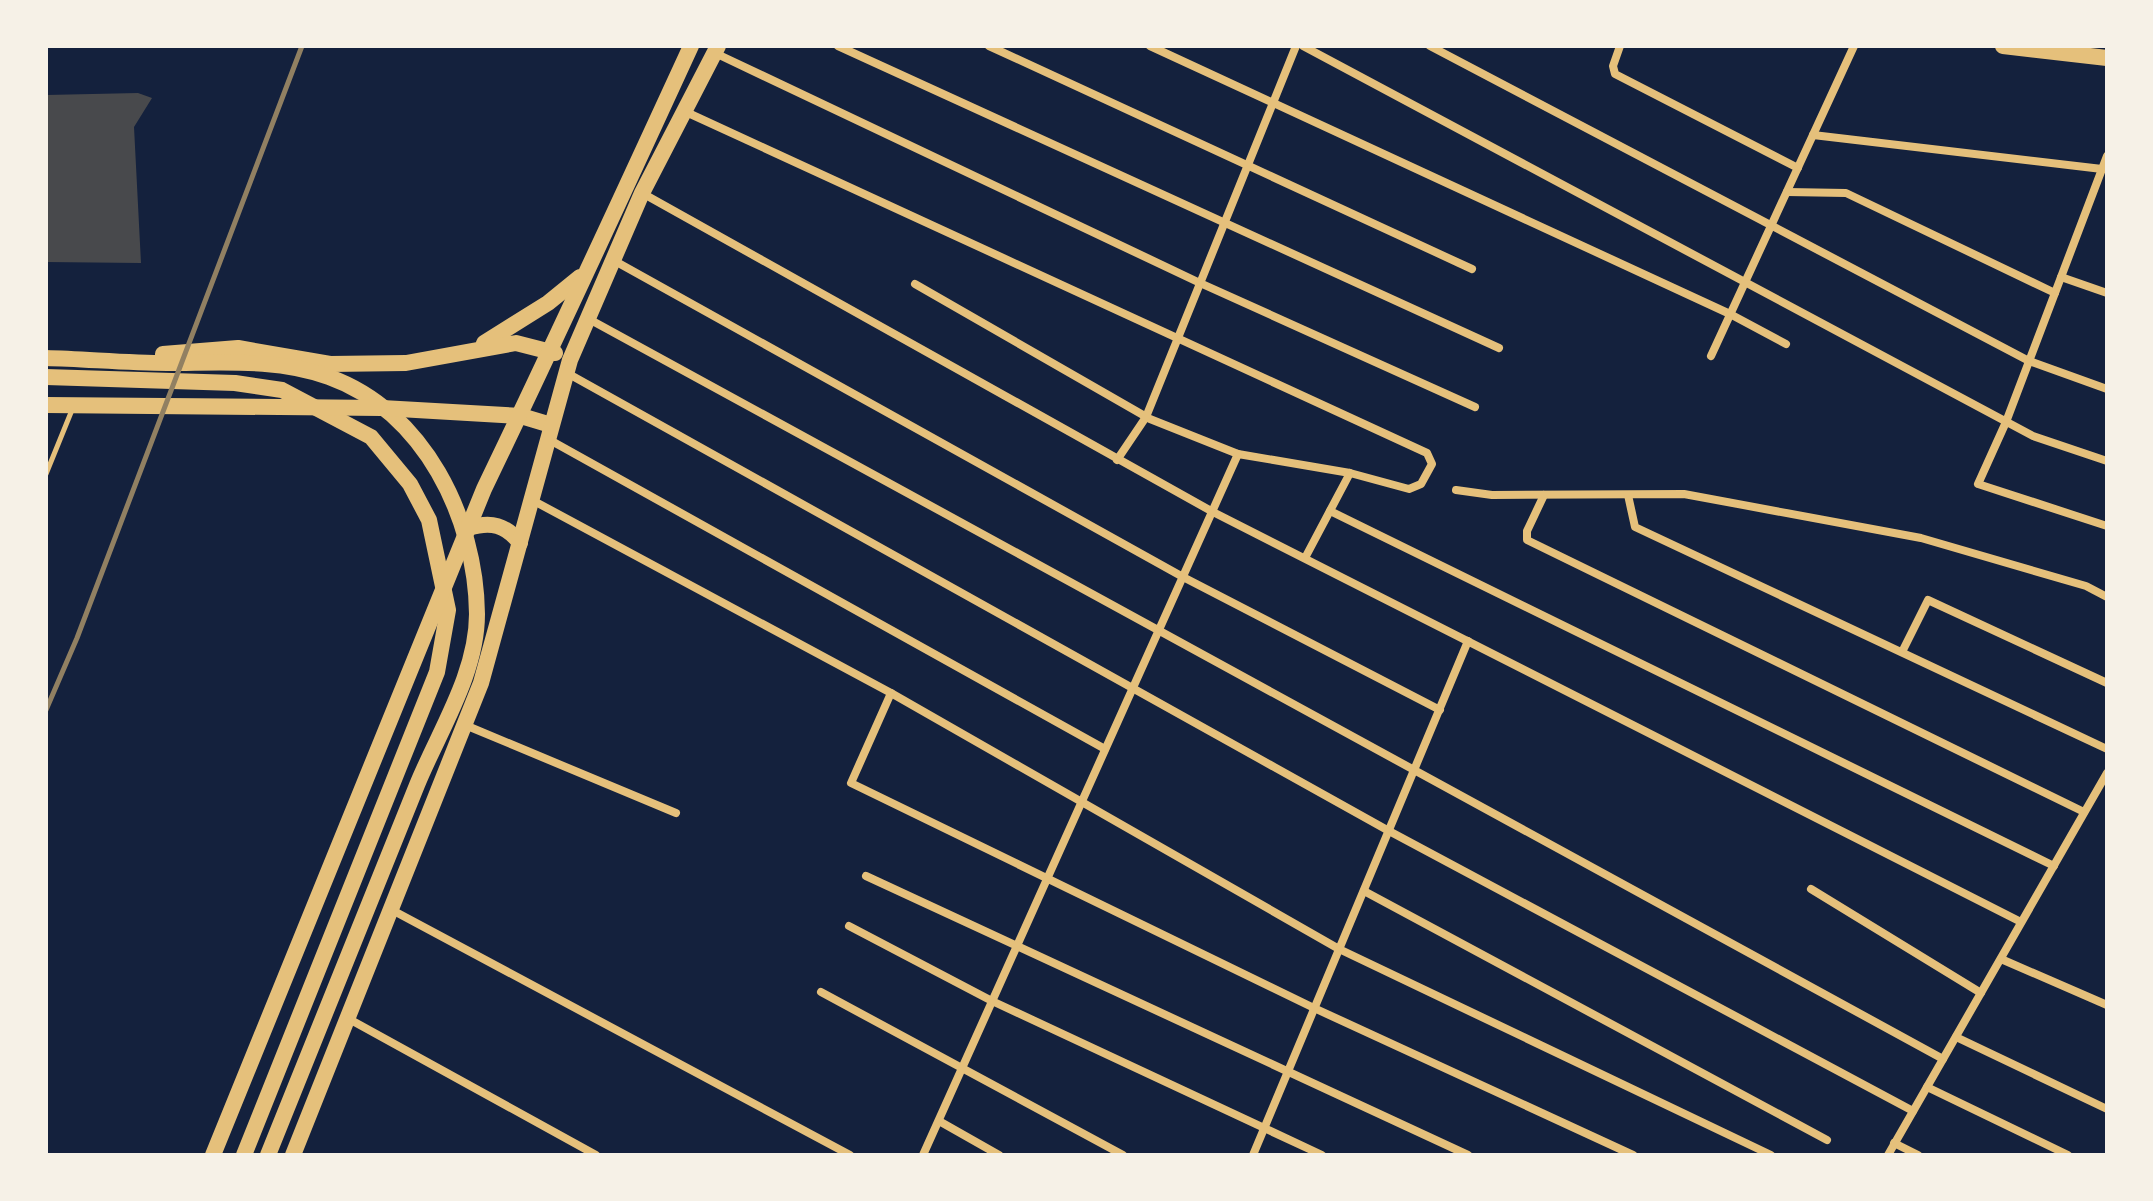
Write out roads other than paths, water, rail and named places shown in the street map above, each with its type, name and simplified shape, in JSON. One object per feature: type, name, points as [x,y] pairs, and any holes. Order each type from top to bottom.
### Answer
[{"type":"main road","points":[[213,1155],[469,528],[521,416],[547,350],[691,46]]},
{"type":"main road","points":[[2003,46],[2107,58]]},
{"type":"main road","points":[[293,1155],[481,683],[568,366],[642,193],[716,49]]},
{"type":"main road","points":[[476,349],[548,303],[584,273]]},
{"type":"main road","points":[[46,348],[162,354],[238,348],[330,364],[406,363],[516,343],[547,350],[568,366]]},
{"type":"main road","points":[[46,358],[230,362],[284,367],[330,377],[400,422],[419,445],[437,468],[468,546],[477,615],[466,675],[268,1155]]},
{"type":"main road","points":[[46,377],[235,383],[282,390],[371,437],[410,484],[429,520],[448,610],[437,672],[244,1155]]},
{"type":"main road","points":[[46,405],[382,408],[521,416],[549,432]]},
{"type":"main road","points":[[469,528],[483,523],[498,525],[511,532],[520,543]]},
{"type":"street","points":[[838,46],[1224,225],[1499,348]]},
{"type":"street","points":[[989,46],[1472,269]]},
{"type":"street","points":[[1150,46],[1730,314],[1786,344]]},
{"type":"street","points":[[1117,460],[1146,417],[1296,46]]},
{"type":"street","points":[[1303,46],[2033,436],[2107,461]]},
{"type":"street","points":[[1430,46],[2029,361],[2107,389]]},
{"type":"street","points":[[1620,46],[1612,71],[1615,74],[1798,168]]},
{"type":"street","points":[[1711,356],[1854,46]]},
{"type":"street","points":[[716,49],[1200,283],[1475,407]]},
{"type":"street","points":[[686,112],[1427,453],[1432,464],[1421,484],[1409,489],[1350,473],[1238,454],[1146,417],[915,284]]},
{"type":"street","points":[[1813,135],[2102,169]]},
{"type":"street","points":[[2107,156],[2006,422],[1978,484],[2107,526]]},
{"type":"street","points":[[1787,192],[1846,193],[2055,293]]},
{"type":"street","points":[[642,193],[1213,512],[2021,922]]},
{"type":"street","points":[[613,260],[1183,577],[1440,710]]},
{"type":"street","points":[[2061,277],[2107,293]]},
{"type":"street","points":[[587,318],[1943,1059]]},
{"type":"street","points":[[568,366],[1389,831],[1913,1111]]},
{"type":"street","points":[[549,432],[1105,749]]},
{"type":"street","points":[[923,1155],[1238,454]]},
{"type":"street","points":[[1305,558],[1350,473]]},
{"type":"street","points":[[1456,490],[1492,495],[1684,494],[1921,538],[2086,586],[2107,597]]},
{"type":"street","points":[[1544,495],[1527,531],[1527,540],[2084,812]]},
{"type":"street","points":[[1628,495],[1635,527],[2107,749]]},
{"type":"street","points":[[532,500],[891,693],[1339,949],[1771,1155]]},
{"type":"street","points":[[1330,511],[2054,866]]},
{"type":"street","points":[[1902,652],[1928,600],[2107,683]]},
{"type":"street","points":[[1253,1155],[1468,641]]},
{"type":"street","points":[[891,693],[851,783],[1314,1008],[1633,1155]]},
{"type":"street","points":[[465,725],[676,813]]},
{"type":"street","points":[[1888,1155],[2107,773]]},
{"type":"street","points":[[866,876],[1468,1155]]},
{"type":"street","points":[[1811,889],[1981,993]]},
{"type":"street","points":[[1364,891],[1827,1140]]},
{"type":"street","points":[[392,910],[850,1155]]},
{"type":"street","points":[[849,926],[992,1001],[1322,1155]]},
{"type":"street","points":[[2001,959],[2107,1005]]},
{"type":"street","points":[[821,992],[1123,1155]]},
{"type":"street","points":[[349,1019],[596,1155]]},
{"type":"street","points":[[1956,1037],[2107,1109]]},
{"type":"street","points":[[1927,1087],[2068,1155]]},
{"type":"street","points":[[939,1121],[999,1155]]},
{"type":"street","points":[[1894,1143],[1918,1155]]},
{"type":"lane","points":[[46,474],[74,406]]},
{"type":"railway","points":[[46,710],[77,638],[302,46]]}]
